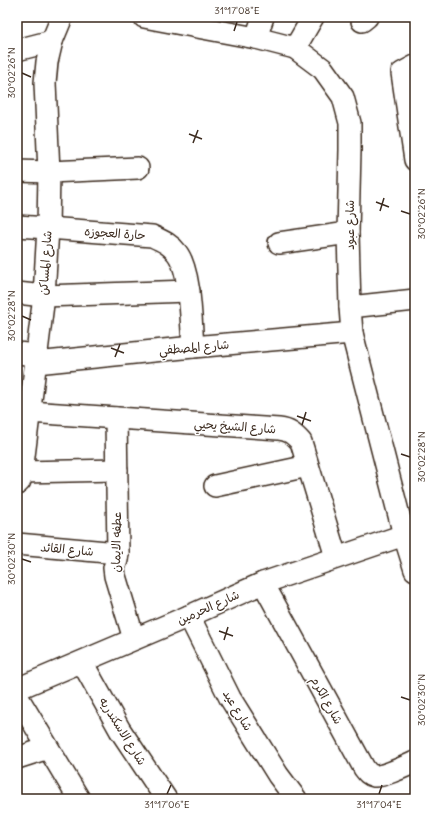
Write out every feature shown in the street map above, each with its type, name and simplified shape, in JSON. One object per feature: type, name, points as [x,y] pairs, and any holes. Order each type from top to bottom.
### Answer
[{"type":"street","name":"شارع المساكن","points":[[20,478],[23,411],[30,357],[44,296],[48,228],[49,172],[44,82],[52,41],[62,17]]},
{"type":"street","name":"شارع عبود","points":[[144,17],[256,38],[295,48],[323,69],[343,98],[350,123],[348,233],[352,333],[404,535],[415,570]]},
{"type":"street","points":[[256,38],[263,17]]},
{"type":"street","points":[[295,48],[313,17]]},
{"type":"street","points":[[17,50],[52,41]]},
{"type":"street","points":[[408,70],[415,160]]},
{"type":"street","points":[[17,171],[49,172],[138,168]]},
{"type":"street","name":"حارة العجوزه","points":[[17,226],[152,236],[167,242],[178,254],[185,268],[189,291],[193,346]]},
{"type":"street","points":[[279,243],[348,233]]},
{"type":"street","points":[[17,293],[44,296],[189,291]]},
{"type":"street","points":[[350,308],[415,300]]},
{"type":"street","name":"شارع المصطفي","points":[[30,357],[352,333]]},
{"type":"street","name":"شارع الشيخ يحيي","points":[[23,411],[288,430],[301,442],[336,558]]},
{"type":"street","name":"عطفه الايمان","points":[[116,418],[118,553],[114,568],[115,576],[134,639]]},
{"type":"street","points":[[215,486],[308,466]]},
{"type":"street","points":[[20,478],[117,470]]},
{"type":"street","name":"شارع الحرمين","points":[[17,689],[263,583],[404,535]]},
{"type":"street","name":"شارع القائد","points":[[17,544],[118,553]]},
{"type":"street","name":"شارع الكرم","points":[[263,583],[368,773],[374,776],[381,775],[415,762]]},
{"type":"street","name":"شارع عيد","points":[[189,616],[230,698],[278,775],[296,799]]},
{"type":"street","name":"شارع الاسكندريه","points":[[82,662],[120,730],[166,799]]},
{"type":"street","points":[[17,696],[79,799]]},
{"type":"street","points":[[17,758],[48,748]]}]
